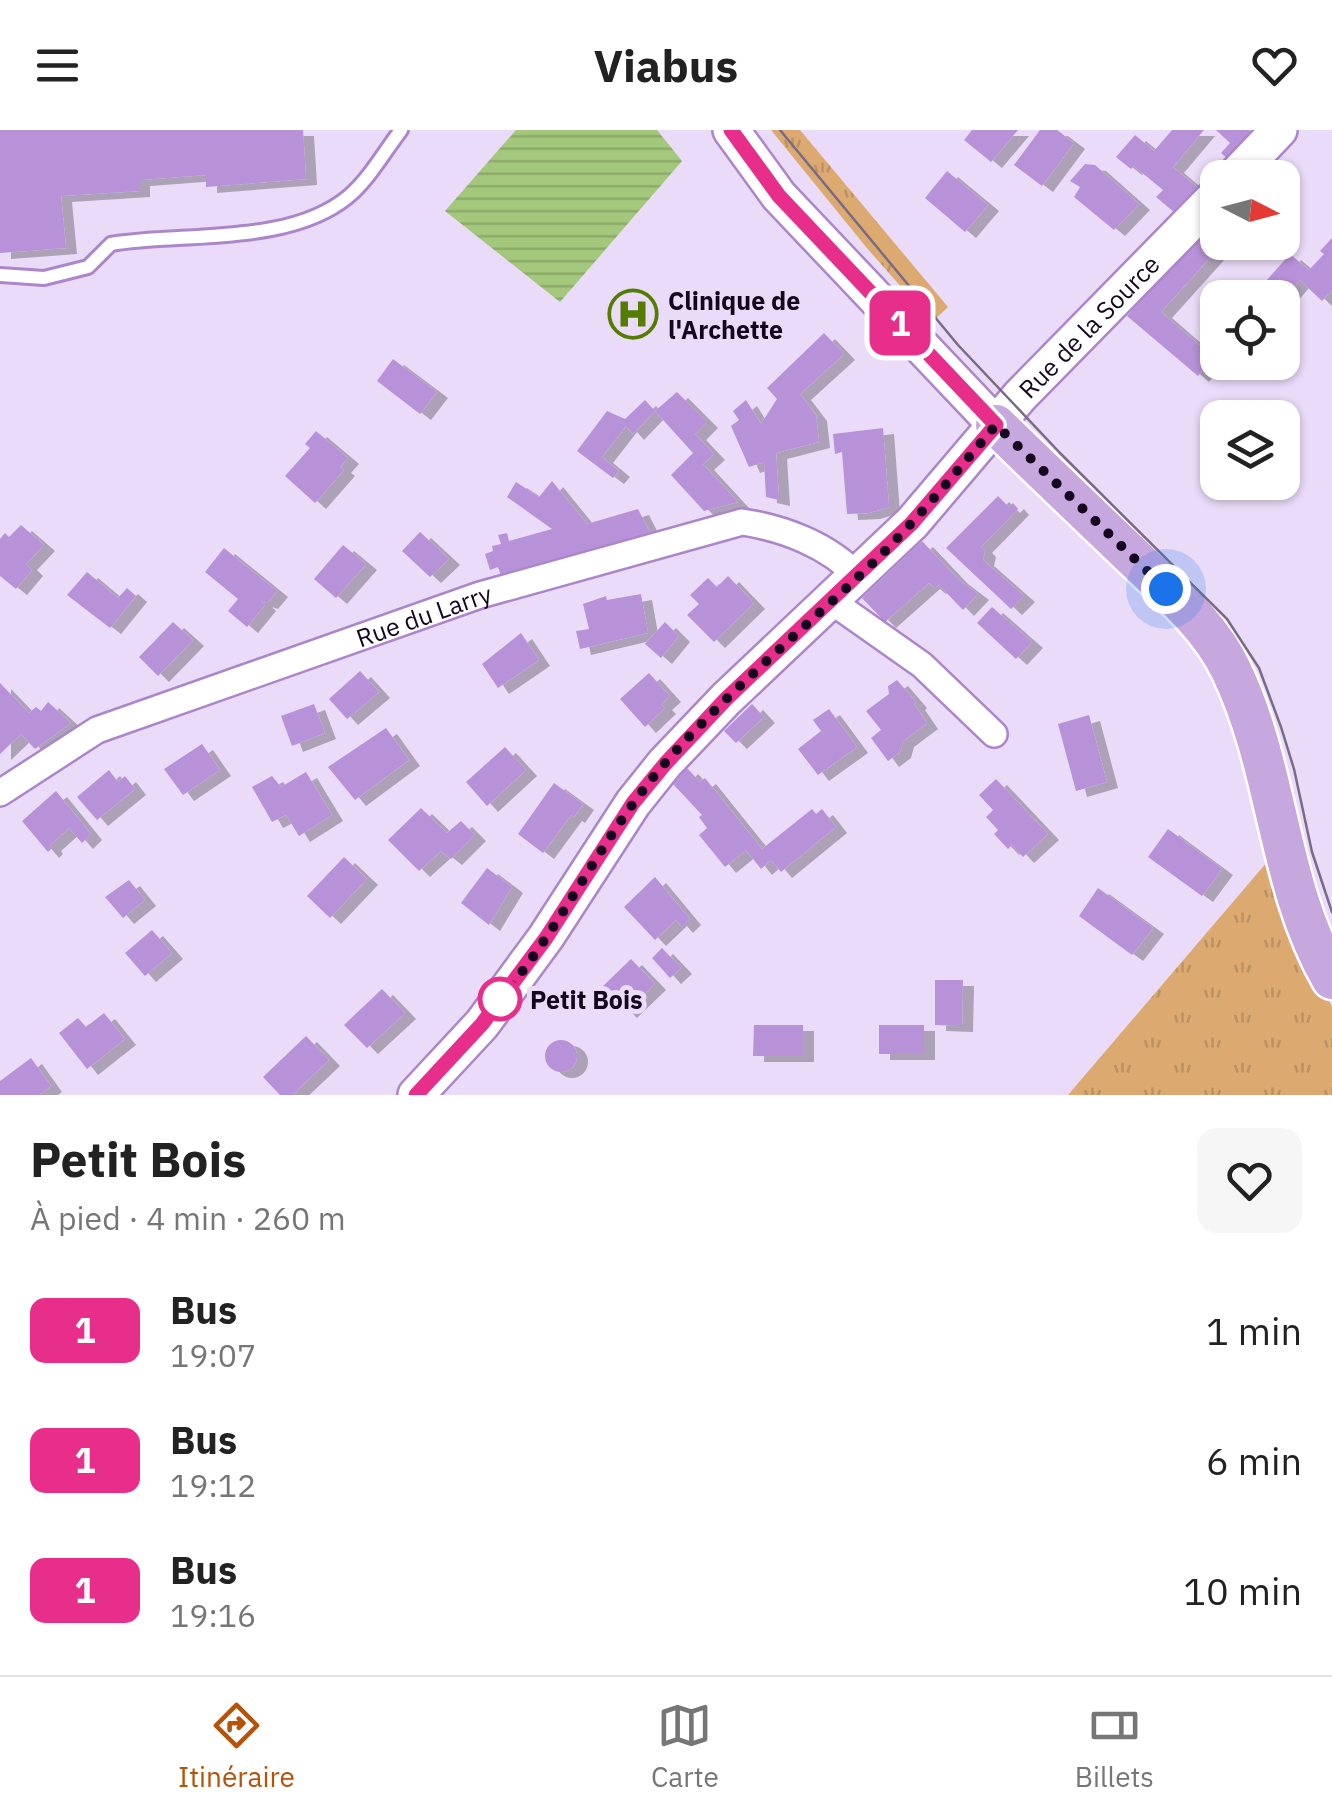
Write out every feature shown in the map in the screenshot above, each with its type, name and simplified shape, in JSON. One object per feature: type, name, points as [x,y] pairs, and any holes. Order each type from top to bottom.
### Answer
[{"type":"main road","points":[[731,130],[779,196],[996,425],[1190,612],[1230,667],[1257,734],[1291,882],[1318,955],[1332,980]]},
{"type":"main road","points":[[1250,160],[1279,130]]},
{"type":"main road","name":"Rue de la Source","points":[[416,1095],[482,1024],[546,938],[633,803],[665,764],[726,699],[912,523],[1053,362],[1200,212]]},
{"type":"street","name":"Rue du Larry","points":[[0,793],[97,730],[480,595],[742,522],[763,525],[824,548],[843,561],[844,610],[922,665],[994,734]]},
{"type":"lane","points":[[0,275],[44,278],[88,267],[110,244],[240,234],[306,220],[349,196],[401,130]]},
{"type":"green space","points":[[771,130],[800,130],[948,307],[932,322],[866,247]]},
{"type":"green space","points":[[1273,855],[1292,923],[1332,1007],[1332,1095],[1068,1095]]},
{"type":"shaded area","points":[[516,130],[657,130],[682,161],[560,302],[445,211]]},
{"type":"building","points":[[0,130],[303,130],[306,179],[206,187],[206,175],[139,180],[139,191],[61,196],[66,248],[0,253]]},
{"type":"building","points":[[972,130],[1018,130],[991,162],[964,140]]},
{"type":"building","points":[[1040,130],[1057,130],[1074,143],[1042,186],[1014,165]]},
{"type":"building","points":[[1172,130],[1204,130],[1173,167],[1199,189],[1175,213],[1156,197],[1163,190],[1116,157],[1135,135],[1154,151]]},
{"type":"building","points":[[1216,130],[1253,133],[1228,159],[1221,153],[1230,143]]},
{"type":"building","points":[[1085,164],[1095,165],[1139,204],[1114,230],[1074,197],[1080,187],[1070,181]]},
{"type":"building","points":[[947,171],[988,205],[965,232],[925,198]]},
{"type":"building","points":[[1200,235],[1200,260],[1208,260],[1161,312],[1200,346],[1198,376],[1127,316]]},
{"type":"building","points":[[1332,238],[1332,290],[1322,301],[1300,280],[1267,280],[1285,260],[1297,260],[1309,270],[1324,254],[1320,251]]},
{"type":"building","points":[[824,333],[844,354],[800,394],[816,415],[819,442],[776,453],[779,500],[766,497],[764,462],[749,467],[731,426],[739,420],[733,411],[746,400],[761,424],[777,399],[767,388]]},
{"type":"building","points":[[393,359],[437,392],[420,414],[377,381]]},
{"type":"building","points":[[677,392],[707,422],[695,434],[714,454],[703,464],[738,502],[704,511],[671,475],[693,453],[655,411]]},
{"type":"building","points":[[645,400],[655,411],[633,434],[626,426],[602,457],[619,471],[613,478],[577,451],[607,411],[625,419]]},
{"type":"building","points":[[883,428],[889,507],[847,514],[842,452],[835,454],[833,434]]},
{"type":"building","points":[[316,431],[348,458],[340,467],[344,470],[315,503],[285,476],[310,448],[305,444]]},
{"type":"building","points":[[552,481],[587,524],[638,509],[650,533],[501,575],[498,567],[490,570],[485,554],[493,551],[492,546],[501,544],[498,535],[507,533],[509,541],[552,529],[507,497],[516,482],[539,497]]},
{"type":"building","points":[[998,496],[1009,507],[1013,503],[1018,509],[981,547],[985,551],[983,560],[1024,596],[1011,609],[946,548]]},
{"type":"building","points":[[21,525],[44,545],[26,564],[32,570],[16,589],[0,576],[0,539],[5,533],[9,537]]},
{"type":"building","points":[[420,532],[449,559],[430,577],[402,551]]},
{"type":"building","points":[[922,541],[978,594],[963,610],[939,585],[935,588],[929,583],[885,622],[862,598]]},
{"type":"building","points":[[343,545],[366,564],[336,598],[314,579]]},
{"type":"building","points":[[224,548],[277,591],[267,603],[261,601],[265,605],[247,627],[228,611],[238,599],[205,572]]},
{"type":"building","points":[[87,572],[118,598],[127,588],[136,596],[110,628],[67,595]]},
{"type":"building","points":[[728,576],[754,603],[714,642],[687,615],[699,604],[690,595],[708,578],[717,587]]},
{"type":"building","points":[[641,594],[648,633],[580,649],[576,631],[589,629],[583,604],[606,596],[607,600]]},
{"type":"building","points":[[992,607],[1032,642],[1016,659],[977,623]]},
{"type":"building","points":[[173,622],[193,640],[158,676],[139,657]]},
{"type":"building","points":[[665,622],[679,636],[661,658],[645,644]]},
{"type":"building","points":[[521,633],[539,660],[498,688],[482,664]]},
{"type":"building","points":[[360,671],[379,692],[347,719],[329,699]]},
{"type":"building","points":[[649,673],[670,696],[661,704],[665,708],[645,727],[620,699]]},
{"type":"building","points":[[897,680],[927,723],[903,741],[900,752],[888,761],[871,738],[881,730],[866,711],[889,694],[888,686]]},
{"type":"building","points":[[0,683],[29,713],[36,707],[41,711],[48,702],[71,723],[35,749],[21,734],[0,754]]},
{"type":"building","points":[[314,704],[325,733],[292,746],[281,716]]},
{"type":"building","points":[[752,704],[764,717],[736,743],[724,731]]},
{"type":"building","points":[[829,709],[857,747],[818,775],[798,749],[821,731],[813,720]]},
{"type":"building","points":[[1089,715],[1107,782],[1076,791],[1058,724]]},
{"type":"building","points":[[386,728],[409,760],[355,800],[328,767]]},
{"type":"building","points":[[202,744],[220,770],[183,795],[164,769]]},
{"type":"building","points":[[505,747],[526,770],[487,806],[466,782]]},
{"type":"building","points":[[687,768],[700,782],[705,778],[762,849],[812,809],[816,814],[822,809],[836,827],[781,872],[771,860],[761,869],[746,850],[725,867],[699,835],[707,828],[699,817],[702,815],[673,784]]},
{"type":"building","points":[[109,770],[118,782],[125,776],[135,789],[97,820],[77,797]]},
{"type":"building","points":[[306,772],[332,815],[299,836],[286,815],[272,822],[252,787],[272,776],[281,787]]},
{"type":"building","points":[[996,779],[1048,834],[1023,857],[1012,845],[1008,849],[994,834],[998,830],[986,817],[993,810],[979,795]]},
{"type":"building","points":[[554,783],[583,804],[543,853],[518,834]]},
{"type":"building","points":[[56,791],[91,834],[82,843],[69,828],[50,845],[48,852],[22,821]]},
{"type":"building","points":[[421,808],[447,833],[461,821],[475,835],[451,859],[441,851],[419,871],[388,840]]},
{"type":"building","points":[[1168,829],[1222,869],[1202,896],[1148,857]]},
{"type":"building","points":[[344,857],[367,879],[330,918],[307,896]]},
{"type":"building","points":[[487,868],[512,887],[489,925],[461,903]]},
{"type":"building","points":[[655,877],[690,919],[682,927],[676,920],[655,940],[624,907]]},
{"type":"building","points":[[129,880],[145,900],[123,918],[105,897]]},
{"type":"building","points":[[1098,888],[1153,928],[1132,955],[1079,916]]},
{"type":"building","points":[[152,930],[172,953],[145,976],[125,953]]},
{"type":"building","points":[[662,948],[681,968],[670,978],[652,958]]},
{"type":"building","points":[[631,959],[655,984],[626,1012],[602,987]]},
{"type":"building","points":[[935,980],[963,980],[962,1026],[935,1025]]},
{"type":"building","points":[[382,989],[405,1013],[367,1048],[344,1025]]},
{"type":"building","points":[[104,1013],[125,1039],[87,1069],[59,1033],[78,1018],[86,1027]]},
{"type":"building","points":[[754,1025],[803,1025],[803,1056],[753,1056]]},
{"type":"building","points":[[879,1025],[924,1025],[924,1054],[879,1054]]},
{"type":"building","points":[[306,1036],[329,1060],[292,1095],[280,1095],[263,1077]]},
{"type":"building","points":[[561,1040],[572,1045],[577,1056],[572,1067],[561,1072],[550,1067],[545,1056],[550,1045]]},
{"type":"building","points":[[31,1058],[51,1086],[39,1095],[0,1095],[0,1081]]},
{"type":"tram line","points":[[780,130],[958,345],[1227,619],[1259,668],[1281,727],[1312,852],[1332,912]]},
{"type":"bus line","name":"1","points":[[416,1095],[482,1024],[546,938],[633,803],[665,764],[726,699],[880,556],[996,425],[779,196],[731,130]]},
{"type":"place","name":"Clinique de l'Archette","points":[[633,314]]},
{"type":"place","name":"Petit Bois","points":[[500,999]]},
{"type":"route","points":[[500,999],[546,938],[633,803],[665,764],[726,699],[880,556],[996,425],[1166,589]]}]
